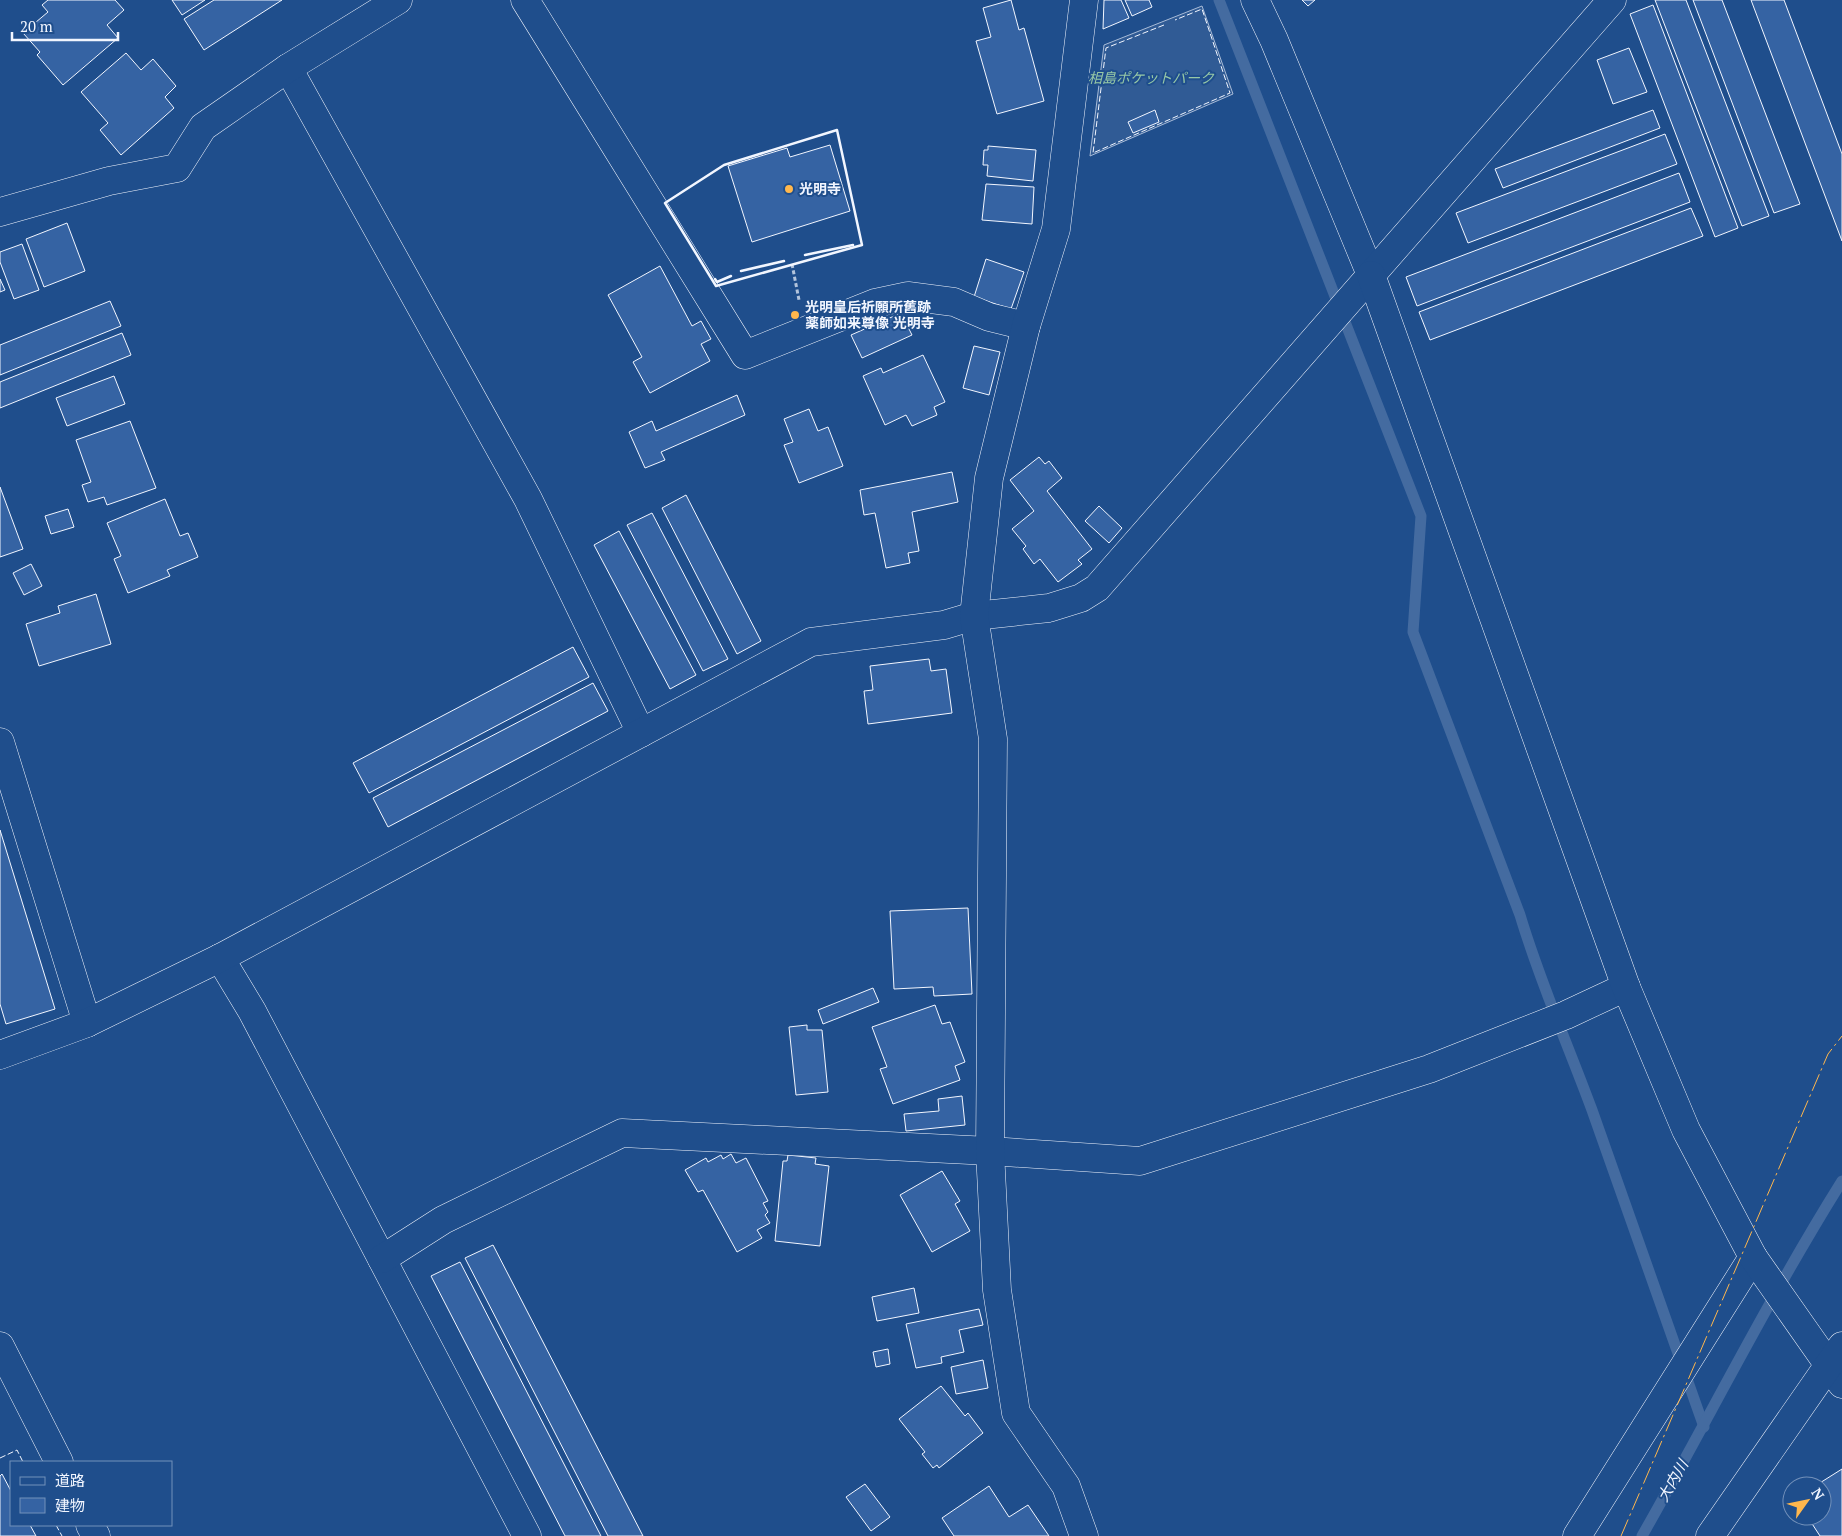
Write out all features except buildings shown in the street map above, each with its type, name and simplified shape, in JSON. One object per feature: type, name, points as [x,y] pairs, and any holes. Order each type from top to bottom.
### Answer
[{"type":"street","points":[[0,212],[109,181],[177,168],[203,127],[288,68],[398,0]]},
{"type":"street","points":[[525,0],[745,355],[875,303],[908,296],[954,302],[989,317],[1026,326]]},
{"type":"street","points":[[1084,0],[1056,229],[1026,326],[989,478],[974,616],[993,739],[990,1151],[997,1290],[1016,1413],[1066,1486],[1084,1536]]},
{"type":"street","points":[[1254,0],[1274,40],[1371,275],[1626,987],[1686,1130],[1753,1257],[1838,1365],[1710,1536]]},
{"type":"street","points":[[0,1055],[87,1023],[220,958],[811,642],[944,625],[974,616],[1065,604],[1081,598],[1096,588],[1371,275],[1599,6]]},
{"type":"street","points":[[288,68],[528,498],[641,733]]},
{"type":"street","points":[[0,742],[87,1023]]},
{"type":"street","points":[[220,958],[252,1011],[527,1536]]},
{"type":"street","points":[[382,1259],[444,1220],[622,1133],[990,1151],[1140,1161],[1429,1069],[1566,1015],[1626,987]]},
{"type":"street","points":[[1577,1536],[1753,1257]]},
{"type":"street","points":[[0,1346],[58,1461]]},
{"type":"path","points":[[792,264],[797,294]]},
{"type":"shaded area","name":"相島ポケットパーク","points":[[1202,6],[1233,94],[1090,156],[1104,45]]},
{"type":"waterway","points":[[1219,0],[1421,516],[1413,632],[1520,915],[1545,989],[1592,1110],[1704,1427]]},
{"type":"waterway","name":"大内川","points":[[1642,1536],[1815,1224],[1842,1181]]},
{"type":"fence","points":[[1164,25],[1106,48],[1093,153],[1230,93],[1202,9],[1175,20]]},
{"type":"fence","points":[[0,1458],[17,1450],[22,1461]]},
{"type":"fence","points":[[57,1526],[62,1536]]},
{"type":"wall","points":[[837,130],[862,245],[716,286],[665,203],[724,165],[837,130]]},
{"type":"wall","points":[[805,255],[853,245]]},
{"type":"wall","points":[[741,271],[784,261]]},
{"type":"wall","points":[[715,279],[717,282],[731,276]]},
{"type":"power","points":[[1621,1536],[1828,1054],[1842,1036]]},
{"type":"place","name":"光明寺","points":[[789,189]]},
{"type":"place","name":"光明皇后祈願所舊跡 薬師如来尊像 光明寺","points":[[795,315]]}]
